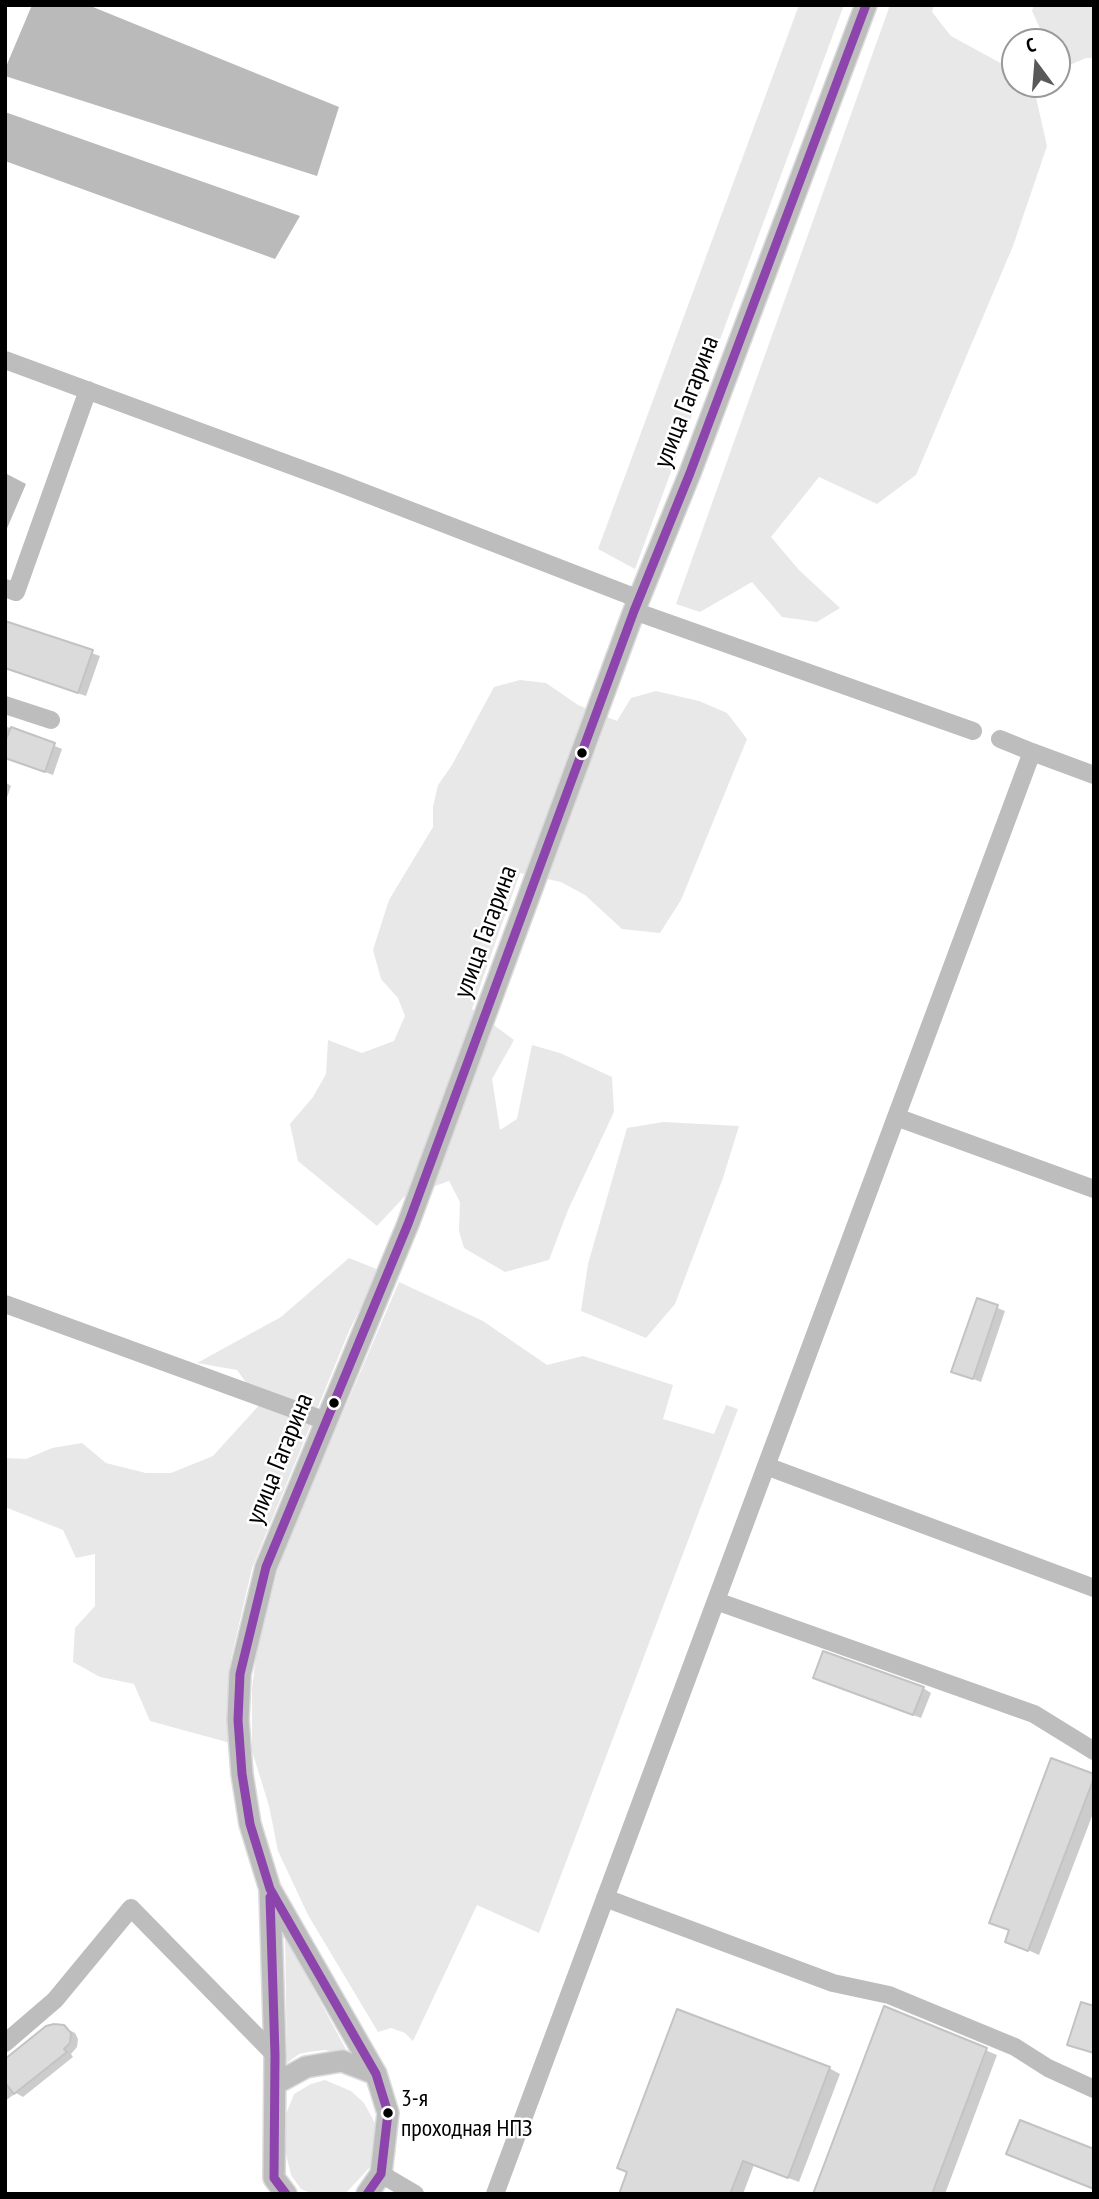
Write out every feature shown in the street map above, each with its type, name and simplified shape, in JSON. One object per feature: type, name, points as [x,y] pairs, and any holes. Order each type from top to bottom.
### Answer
[{"type":"main road","name":"улица Гагарина","points":[[367,2194],[381,2174],[388,2113],[376,2074],[270,1889],[250,1824],[242,1774],[238,1720],[240,1674],[266,1567],[408,1224],[637,605],[690,473],[866,5]]},
{"type":"main road","name":"улица Гагарина","points":[[270,1889],[278,2189]]},
{"type":"main road","points":[[275,2084],[306,2067],[342,2061],[376,2074]]},
{"type":"street","points":[[5,360],[339,483],[637,605],[973,731]]},
{"type":"street","points":[[5,588],[16,592],[88,390]]},
{"type":"street","points":[[5,705],[51,720]]},
{"type":"street","points":[[1000,739],[1094,775]]},
{"type":"street","points":[[495,2194],[1032,752]]},
{"type":"street","points":[[896,1118],[1094,1189]]},
{"type":"street","points":[[5,1304],[326,1421]]},
{"type":"street","points":[[766,1466],[1094,1588]]},
{"type":"street","points":[[716,1601],[1034,1714],[1094,1751]]},
{"type":"street","points":[[605,1898],[833,1983],[889,1995],[1015,2047],[1048,2068],[1094,2089]]},
{"type":"street","points":[[5,2043],[55,2000],[131,1908],[275,2055]]},
{"type":"street","points":[[381,2174],[415,2194]]},
{"type":"shaded area","points":[[32,5],[88,5],[339,107],[317,176],[5,76],[5,69]]},
{"type":"shaded area","points":[[799,5],[844,5],[635,569],[598,549]]},
{"type":"shaded area","points":[[890,5],[934,5],[932,12],[951,36],[1001,63],[1001,98],[1036,98],[1047,146],[1013,246],[916,475],[877,504],[819,477],[771,537],[799,570],[840,608],[817,622],[782,617],[752,582],[700,612],[676,604]]},
{"type":"shaded area","points":[[1034,5],[1094,5],[1094,58],[1086,58],[1071,64],[1071,28],[1040,28],[1032,11]]},
{"type":"shaded area","points":[[5,112],[300,216],[275,259],[5,161]]},
{"type":"shaded area","points":[[5,473],[26,484],[5,533]]},
{"type":"shaded area","points":[[520,680],[546,683],[578,705],[617,721],[631,698],[656,691],[699,701],[727,713],[747,739],[681,900],[660,933],[622,929],[585,895],[561,882],[520,873],[472,1009],[514,1040],[492,1079],[500,1130],[517,1119],[532,1045],[560,1053],[612,1077],[614,1112],[568,1210],[549,1260],[505,1272],[464,1248],[459,1231],[460,1202],[449,1181],[404,1197],[377,1226],[298,1161],[290,1124],[313,1097],[326,1074],[328,1040],[362,1053],[394,1041],[405,1016],[398,998],[381,979],[373,950],[389,900],[433,827],[433,807],[438,785],[452,765],[494,687]]},
{"type":"shaded area","points":[[663,1122],[739,1126],[723,1178],[675,1304],[646,1338],[581,1311],[588,1264],[627,1128]]},
{"type":"shaded area","points":[[349,1258],[379,1270],[349,1331],[252,1568],[231,1659],[230,1693],[234,1744],[150,1721],[134,1684],[100,1677],[73,1662],[75,1628],[95,1606],[95,1554],[76,1558],[63,1530],[5,1507],[5,1458],[26,1459],[52,1448],[82,1443],[106,1463],[146,1473],[171,1473],[213,1456],[261,1403],[237,1370],[197,1363],[281,1317]]},
{"type":"shaded area","points":[[399,1282],[483,1321],[547,1365],[583,1356],[673,1385],[663,1419],[714,1434],[726,1405],[738,1409],[539,1933],[477,1905],[413,2041],[405,2033],[391,2028],[378,2032],[308,1915],[278,1851],[269,1806],[252,1751],[252,1689],[256,1656],[281,1557]]},
{"type":"shaded area","points":[[285,1936],[349,2055],[325,2050],[308,2052],[299,2054],[287,2063]]},
{"type":"shaded area","points":[[325,2080],[351,2091],[364,2103],[376,2125],[370,2167],[345,2194],[313,2194],[301,2189],[291,2175],[285,2150],[286,2114],[294,2094],[311,2084]]},
{"type":"building","points":[[5,621],[93,650],[78,693],[5,668]]},
{"type":"building","points":[[11,727],[55,743],[45,772],[5,758],[5,742]]},
{"type":"building","points":[[977,1298],[998,1305],[973,1379],[951,1372]]},
{"type":"building","points":[[823,1651],[924,1687],[913,1715],[813,1678]]},
{"type":"building","points":[[1051,1758],[1094,1774],[1094,1778],[1028,1951],[1005,1942],[1009,1930],[989,1923]]},
{"type":"building","points":[[1081,2002],[1094,2006],[1094,2053],[1067,2045]]},
{"type":"building","points":[[884,2006],[987,2048],[932,2194],[813,2194]]},
{"type":"building","points":[[677,2009],[830,2067],[788,2178],[743,2161],[730,2194],[619,2194],[627,2172],[617,2168]]},
{"type":"building","points":[[64,2025],[71,2033],[70,2043],[64,2049],[67,2052],[14,2094],[5,2083],[5,2059],[46,2026]]},
{"type":"building","points":[[1020,2120],[1094,2149],[1094,2189],[1006,2154]]},
{"type":"transit line","points":[[367,2194],[381,2174],[388,2113],[376,2074],[270,1889],[250,1824],[242,1774],[238,1720],[240,1674],[266,1567],[408,1224],[634,611],[690,473],[866,5]]},
{"type":"transit line","points":[[270,1897],[275,2055],[274,2178],[286,2194]]},
{"type":"place","name":"3-я проходная НПЗ","points":[[388,2113]]}]
